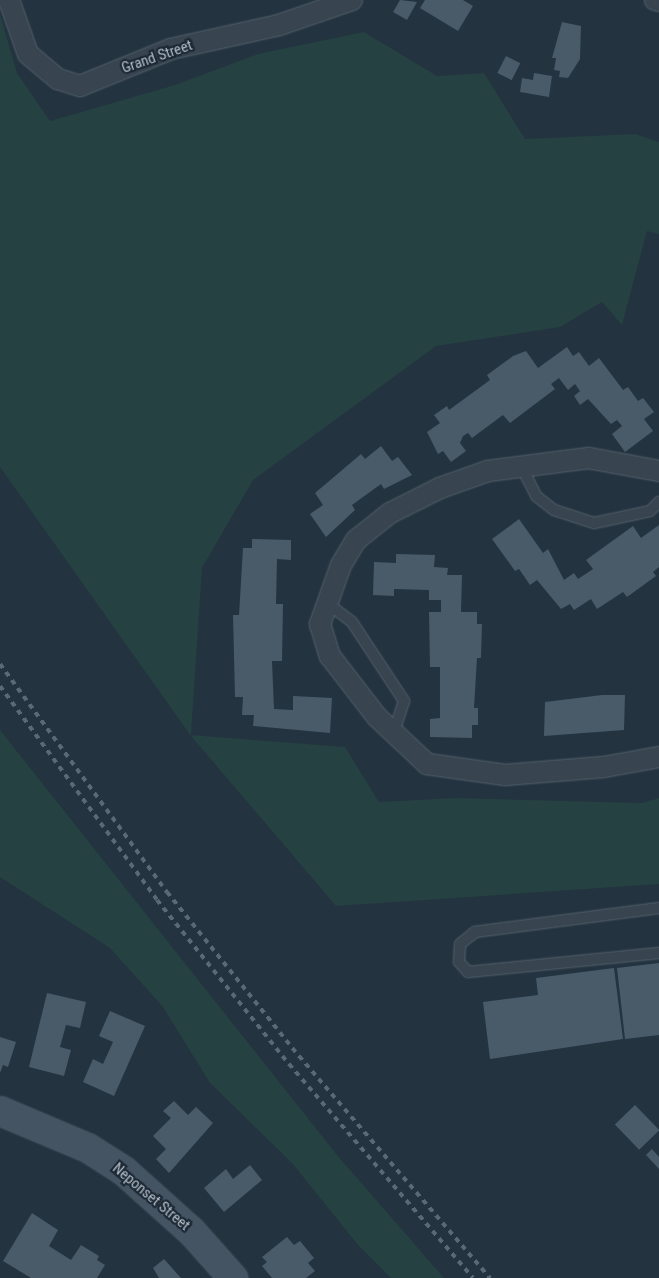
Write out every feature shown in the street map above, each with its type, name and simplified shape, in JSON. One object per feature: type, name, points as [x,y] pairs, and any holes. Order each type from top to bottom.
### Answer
[{"type":"main road","name":"Neponset Street","points":[[0,1111],[88,1148],[124,1171],[192,1232],[233,1278]]},
{"type":"street","name":"Grand Street","points":[[9,0],[28,54],[58,79],[80,86],[171,49],[279,25],[352,0]]},
{"type":"street","points":[[655,0],[659,1]]},
{"type":"street","points":[[659,471],[589,458],[488,471],[440,488],[390,513],[356,540],[340,565],[320,624],[330,656],[393,734],[428,764],[505,775],[604,768],[659,757]]},
{"type":"lane","points":[[521,466],[536,496],[554,510],[594,523],[650,510],[659,502]]},
{"type":"lane","points":[[327,603],[352,622],[404,701],[393,734]]},
{"type":"lane","points":[[659,908],[475,932],[460,944],[459,962],[468,972],[659,953]]},
{"type":"green space","points":[[0,14],[17,73],[50,121],[175,85],[258,54],[364,32],[437,76],[484,73],[525,139],[635,134],[659,142],[659,234],[647,231],[622,325],[602,302],[560,327],[436,346],[253,480],[202,568],[191,735],[345,747],[379,802],[456,798],[642,803],[659,798],[659,884],[336,906],[191,736],[0,467]]},
{"type":"green space","points":[[0,730],[337,1155],[444,1278],[391,1278],[358,1245],[292,1163],[210,1083],[163,1007],[110,948],[0,877]]},
{"type":"building","points":[[400,0],[417,2],[407,20],[393,12]]},
{"type":"building","points":[[425,0],[463,0],[473,6],[458,31],[420,8]]},
{"type":"building","points":[[562,22],[581,26],[580,59],[568,78],[559,77],[560,71],[554,70],[556,58],[552,58]]},
{"type":"building","points":[[506,56],[520,63],[512,80],[497,73]]},
{"type":"building","points":[[534,73],[552,76],[549,97],[520,92],[522,78],[533,80]]},
{"type":"building","points":[[567,347],[573,356],[579,352],[589,366],[599,358],[623,390],[628,387],[638,401],[643,398],[654,412],[644,419],[653,431],[625,452],[612,434],[622,426],[617,420],[611,424],[588,399],[580,405],[574,396],[580,391],[575,384],[568,390],[559,378],[551,384],[555,389],[510,423],[503,415],[472,438],[468,433],[463,436],[460,443],[466,451],[451,462],[443,451],[438,454],[427,432],[440,423],[434,415],[447,406],[449,410],[490,380],[487,375],[513,356],[526,351],[538,368]]},
{"type":"building","points":[[381,446],[392,461],[398,457],[412,475],[384,489],[381,484],[352,505],[355,510],[326,537],[310,514],[323,505],[315,493],[361,454],[365,459]]},
{"type":"building","points":[[519,519],[543,553],[548,549],[564,580],[574,573],[578,579],[593,569],[586,560],[633,526],[641,538],[659,525],[659,567],[653,572],[656,576],[627,597],[623,592],[597,609],[591,599],[574,610],[570,604],[561,609],[537,580],[530,585],[519,569],[515,571],[492,539]]},
{"type":"building","points":[[252,539],[291,540],[291,560],[277,559],[276,604],[283,604],[282,661],[272,661],[274,709],[293,710],[293,696],[332,698],[330,733],[253,726],[254,715],[242,715],[243,697],[235,697],[233,615],[239,615],[243,548],[252,548]]},
{"type":"building","points":[[396,554],[435,555],[434,567],[448,568],[447,575],[462,575],[461,612],[477,612],[477,624],[482,624],[481,658],[477,658],[474,708],[478,708],[478,725],[472,725],[472,738],[430,737],[430,719],[440,718],[440,667],[430,667],[429,612],[441,612],[441,600],[429,600],[429,590],[394,589],[394,596],[373,595],[374,562],[396,563]]},
{"type":"building","points":[[602,695],[625,695],[624,730],[544,736],[545,702]]},
{"type":"building","points":[[659,963],[659,1035],[625,1039],[617,968]]},
{"type":"building","points":[[614,968],[623,1039],[490,1059],[483,1002],[538,995],[536,978]]},
{"type":"building","points":[[47,993],[86,1002],[80,1028],[66,1025],[60,1047],[71,1050],[64,1076],[29,1067]]},
{"type":"building","points":[[110,1011],[145,1026],[114,1096],[83,1082],[93,1059],[103,1064],[113,1042],[99,1036]]},
{"type":"building","points":[[0,1037],[16,1042],[8,1067],[3,1065],[0,1073]]},
{"type":"building","points":[[174,1101],[188,1115],[196,1107],[213,1123],[169,1173],[156,1159],[166,1149],[153,1136],[171,1118],[163,1111]]},
{"type":"building","points":[[635,1105],[659,1130],[639,1150],[615,1124]]},
{"type":"building","points":[[652,1149],[659,1157],[659,1169],[646,1155]]},
{"type":"building","points":[[250,1165],[262,1180],[224,1212],[204,1188],[226,1169],[233,1179]]},
{"type":"building","points":[[32,1213],[58,1230],[49,1246],[71,1260],[81,1245],[99,1256],[97,1260],[105,1265],[97,1278],[31,1278],[3,1261]]},
{"type":"building","points":[[287,1237],[294,1245],[300,1241],[314,1258],[308,1263],[315,1271],[306,1278],[272,1278],[262,1266],[267,1262],[262,1257]]},
{"type":"building","points":[[164,1259],[181,1278],[159,1278],[153,1268]]},
{"type":"railway","points":[[0,664],[167,892],[299,1056],[490,1278]]},
{"type":"railway","points":[[0,686],[157,900],[289,1064],[473,1278]]}]
